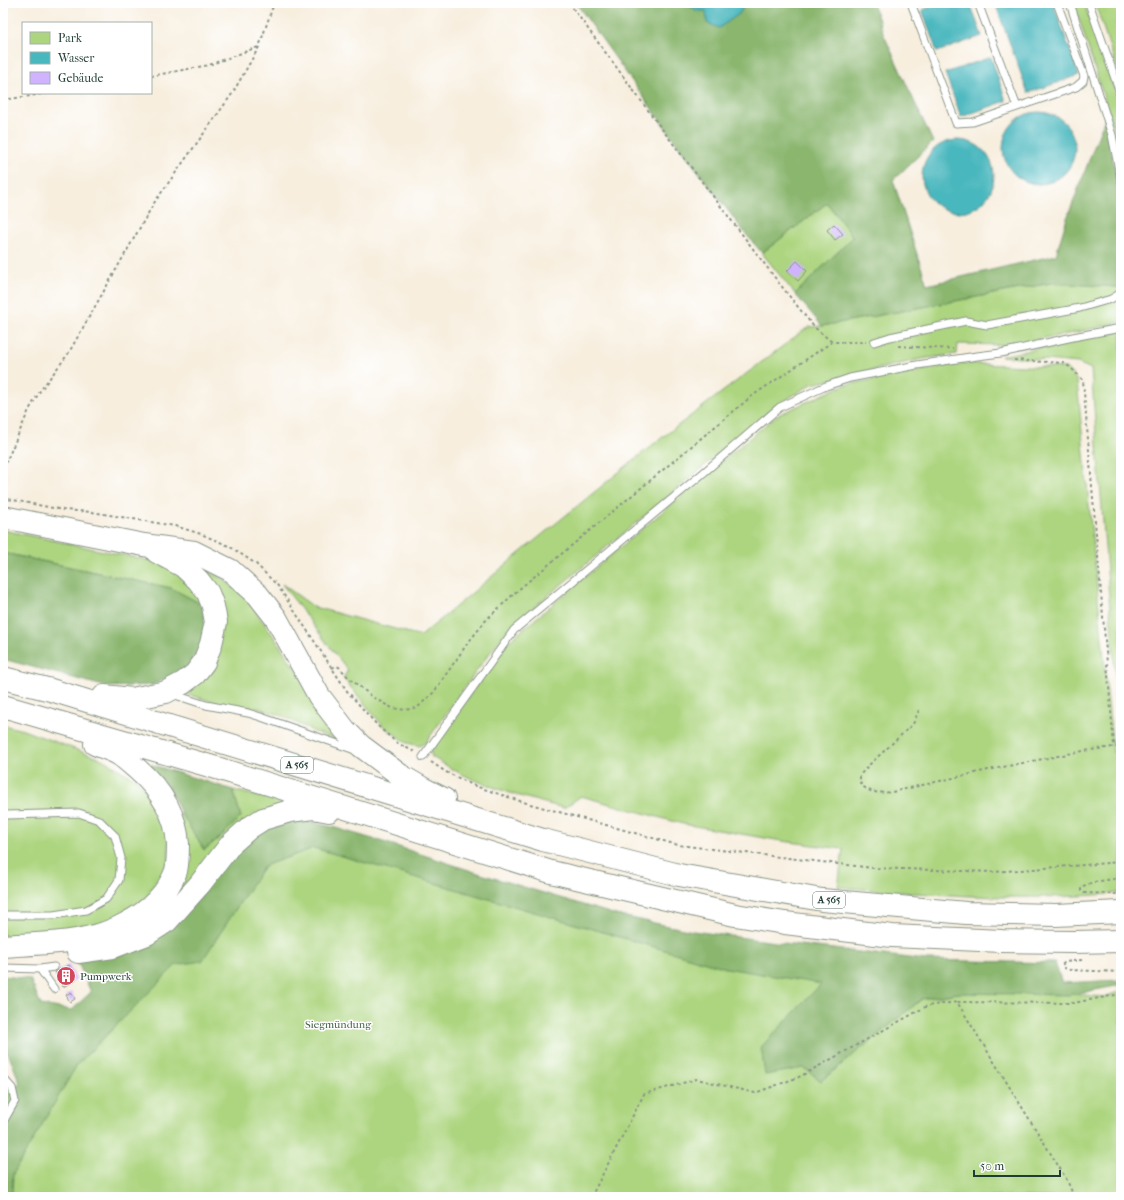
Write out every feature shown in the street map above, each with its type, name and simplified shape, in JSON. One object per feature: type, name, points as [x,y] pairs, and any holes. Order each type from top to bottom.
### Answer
[{"type":"highway","points":[[3,517],[144,545],[194,552],[230,570],[258,595],[276,618],[319,696],[345,730],[361,746],[400,775],[424,789],[454,804],[543,840]]},
{"type":"highway","points":[[51,690],[132,699],[166,692],[183,683],[195,674],[204,662],[211,644],[216,622],[213,606],[208,593],[198,580],[183,566],[144,545]]},
{"type":"highway","name":"A 565","points":[[3,678],[51,690],[543,840],[679,875],[822,900],[966,913],[1056,915],[1121,912]]},
{"type":"highway","points":[[3,946],[68,942],[112,930],[128,923],[152,906],[166,890],[176,871],[178,855],[177,830],[166,802],[149,779],[120,755],[5,707]]},
{"type":"highway","name":"A 565","points":[[5,707],[220,769],[550,872],[735,915],[778,922],[892,936],[1073,942],[1121,941]]},
{"type":"highway","points":[[3,957],[80,952],[113,947],[147,934],[167,921],[200,884],[231,844],[240,835],[270,817],[290,811],[313,808],[391,822]]},
{"type":"lane","points":[[910,3],[956,123],[973,122],[1076,87],[1083,81],[1084,76],[1057,3]]},
{"type":"lane","points":[[978,3],[1017,107]]},
{"type":"lane","points":[[1070,3],[1112,135],[1121,180]]},
{"type":"lane","points":[[1089,3],[1121,96]]},
{"type":"lane","points":[[874,342],[890,337],[966,321],[988,325],[1080,308],[1111,299],[1121,292]]},
{"type":"lane","points":[[423,757],[514,630],[696,479],[780,407],[826,386],[850,378],[917,365],[1001,353],[1121,328]]},
{"type":"lane","points":[[166,692],[206,705],[261,717],[374,757]]},
{"type":"lane","points":[[3,817],[7,815],[78,813],[99,820],[115,836],[121,858],[119,880],[106,899],[86,910],[53,916],[3,915]]},
{"type":"lane","points":[[3,968],[40,969],[54,967]]},
{"type":"lane","points":[[40,969],[54,990]]},
{"type":"lane","points":[[3,1078],[12,1088],[15,1101],[3,1122]]},
{"type":"path","points":[[3,469],[29,410],[40,392],[68,354],[154,203],[232,94],[258,47],[274,3]]},
{"type":"path","points":[[569,3],[659,126],[779,283],[814,328],[832,342]]},
{"type":"path","points":[[152,76],[209,64],[258,47]]},
{"type":"path","points":[[3,100],[42,94]]},
{"type":"path","points":[[332,668],[336,666],[339,667],[349,678],[374,698],[392,708],[406,710],[418,707],[434,692],[467,644],[487,619],[518,590],[752,396],[832,342],[874,342],[893,345],[963,350],[977,356]]},
{"type":"path","points":[[1012,360],[1062,363],[1070,367],[1083,380],[1114,746]]},
{"type":"path","points":[[919,710],[913,724],[860,775],[860,783],[865,790],[878,793],[892,792],[988,770],[1082,751],[1121,746]]},
{"type":"path","points":[[423,757],[446,772],[475,786],[523,802],[678,846],[881,868],[994,872],[1121,862]]},
{"type":"path","points":[[1121,878],[1088,884],[1081,888],[1081,891],[1084,893],[1121,894]]},
{"type":"path","points":[[1088,959],[1065,962],[1062,965],[1064,968],[1070,970],[1121,972]]},
{"type":"path","points":[[591,1197],[644,1094],[697,1079],[755,1093],[799,1077],[927,1006],[957,1002],[1073,1003],[1121,994]]},
{"type":"path","points":[[957,1002],[1067,1180],[1074,1197]]},
{"type":"green space","points":[[576,3],[664,3],[672,6],[675,3],[689,3],[691,7],[706,11],[739,14],[746,3],[873,3],[883,33],[933,142],[893,180],[927,285],[1056,255],[1066,221],[1105,118],[1121,209],[1121,286],[1051,283],[822,326],[795,294],[853,237],[827,203],[762,253],[675,141]]},
{"type":"green space","points":[[1074,3],[1084,3],[1121,108],[1121,165],[1113,126]]},
{"type":"green space","points":[[1095,3],[1121,3],[1121,81]]},
{"type":"green space","points":[[827,203],[854,237],[795,294],[762,253]]},
{"type":"green space","points":[[1051,283],[1121,286],[1121,322],[1073,333],[1006,345],[958,344],[957,354],[921,359],[812,384],[774,407],[509,628],[426,742],[420,746],[407,743],[384,727],[343,678],[348,670],[282,584],[314,607],[421,636],[522,551],[651,446],[809,327],[822,326]]},
{"type":"green space","points":[[1121,331],[1120,737],[1091,369],[1078,363],[1001,356]]},
{"type":"green space","points":[[961,363],[1066,368],[1077,381],[1113,752],[1121,752],[1121,893],[1086,896],[1015,897],[944,895],[838,887],[843,849],[782,841],[683,824],[581,796],[564,808],[516,795],[481,783],[432,757],[430,751],[508,642],[776,416],[844,385]]},
{"type":"green space","points":[[3,530],[157,562],[175,570],[192,586],[203,605],[171,588],[3,553]]},
{"type":"green space","points":[[3,553],[171,588],[203,605],[206,639],[186,669],[152,685],[107,687],[3,659]]},
{"type":"green space","points":[[195,564],[225,580],[248,601],[346,743],[317,733],[283,716],[258,708],[224,705],[179,692],[217,643]]},
{"type":"green space","points":[[3,725],[23,730],[102,759],[137,780],[154,801],[168,824],[169,859],[163,877],[145,905],[89,928],[3,937]]},
{"type":"green space","points":[[143,762],[233,790],[241,817],[224,834],[204,850],[181,813],[169,788]]},
{"type":"green space","points":[[233,790],[260,797],[269,797],[294,804],[161,910],[181,813],[204,850],[224,834],[241,817]]},
{"type":"green space","points":[[301,820],[332,827],[390,844],[481,874],[616,915],[693,931],[926,960],[1055,963],[1062,983],[1121,980],[1121,985],[1069,995],[959,993],[922,999],[821,1081],[804,1068],[765,1075],[761,1047],[821,984],[726,968],[314,848],[264,866],[202,961],[176,965],[77,1065],[13,1174],[12,1197],[3,1197],[3,1092],[20,1083],[8,1053],[3,1050],[3,976],[30,979],[41,1005],[72,1010],[91,992],[75,956],[106,954],[247,842],[273,824]]},
{"type":"green space","name":"Siegmündung","points":[[276,838],[658,938],[944,982],[1104,997],[1121,991],[1121,1197],[3,1197],[3,1157],[79,1040]]},
{"type":"water","points":[[689,3],[746,3],[739,14],[719,28],[707,23],[706,11],[696,10],[692,8]]},
{"type":"water","points":[[942,3],[970,3],[982,36],[937,52],[922,10]]},
{"type":"water","points":[[995,3],[1053,3],[1079,75],[1028,93]]},
{"type":"water","points":[[991,57],[1006,101],[961,117],[945,73]]},
{"type":"water","points":[[1039,112],[1059,118],[1069,128],[1075,148],[1069,168],[1059,178],[1039,184],[1019,178],[1009,168],[1003,148],[1009,128],[1019,118]]},
{"type":"water","points":[[958,140],[978,146],[988,156],[994,176],[988,196],[978,206],[958,212],[938,206],[928,196],[922,176],[928,156],[938,146]]},
{"type":"building","points":[[834,224],[843,234],[835,240],[827,230]]},
{"type":"building","points":[[797,261],[807,271],[798,281],[787,271]]},
{"type":"building","name":"Pumpwerk","points":[[69,965],[76,980],[63,987],[55,972]]},
{"type":"building","points":[[71,992],[75,999],[70,1002],[66,995]]},
{"type":"place","name":"Pumpwerk","points":[[66,976]]}]
